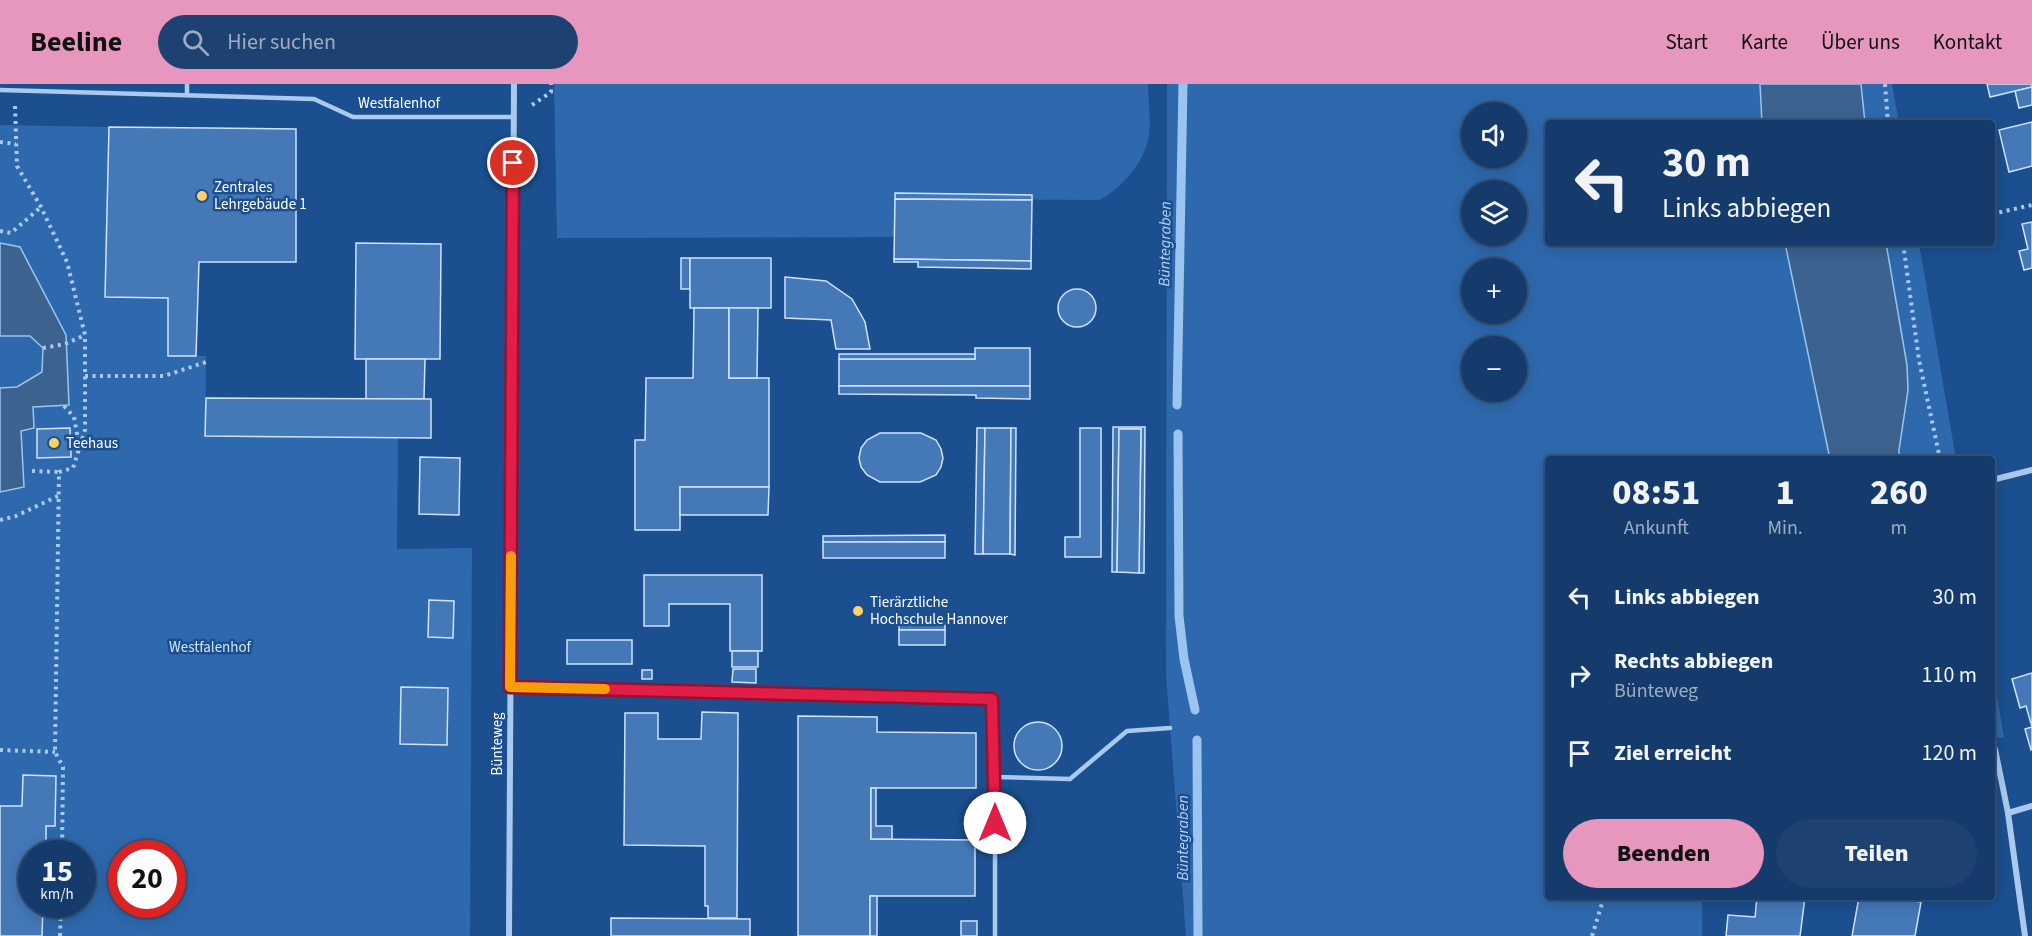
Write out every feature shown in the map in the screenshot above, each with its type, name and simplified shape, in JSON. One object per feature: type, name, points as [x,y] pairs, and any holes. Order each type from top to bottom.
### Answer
[{"type":"street","name":"Bünteweg","points":[[509,936],[514,84]]},
{"type":"street","points":[[1995,479],[2032,470]]},
{"type":"street","points":[[1995,749],[2008,813],[2025,936]]},
{"type":"street","points":[[2008,813],[2032,807]]},
{"type":"lane","points":[[187,84],[187,95]]},
{"type":"lane","name":"Westfalenhof","points":[[0,90],[314,99],[354,117],[514,117]]},
{"type":"lane","points":[[510,687],[992,699],[995,777],[995,936]]},
{"type":"lane","points":[[995,777],[1070,779],[1127,731],[1170,728]]},
{"type":"path","points":[[514,117],[551,92],[551,84]]},
{"type":"path","points":[[1886,84],[1888,120]]},
{"type":"path","points":[[14,90],[17,166],[41,207],[67,262],[85,335],[85,430],[73,468],[59,472],[32,471]]},
{"type":"path","points":[[0,142],[16,144]]},
{"type":"path","points":[[1995,213],[2032,205]]},
{"type":"path","points":[[0,231],[11,233],[41,207]]},
{"type":"path","points":[[1904,246],[1919,360],[1939,456]]},
{"type":"path","points":[[43,348],[65,344],[85,335]]},
{"type":"path","points":[[85,376],[164,376],[206,362]]},
{"type":"path","points":[[64,406],[74,417],[80,449]]},
{"type":"path","points":[[59,472],[55,752],[63,767],[62,840]]},
{"type":"path","points":[[0,520],[16,516],[58,496]]},
{"type":"path","points":[[0,750],[55,752]]},
{"type":"path","points":[[1592,936],[1603,900]]},
{"type":"path","points":[[60,936],[61,918]]},
{"type":"green space","points":[[554,84],[1148,84],[1150,127],[1145,149],[1136,166],[1116,189],[1100,200],[895,199],[894,237],[557,238]]},
{"type":"green space","points":[[1167,84],[1892,84],[1898,120],[1545,120],[1545,246],[1920,246],[1955,456],[1545,456],[1545,900],[1702,900],[1702,936],[1186,936],[1166,675]]},
{"type":"green space","name":"Westfalenhof","points":[[0,125],[109,127],[105,297],[168,298],[168,356],[206,356],[205,436],[398,437],[397,549],[472,548],[470,936],[0,936]]},
{"type":"green space","points":[[1995,685],[2004,738],[1995,737]]},
{"type":"shaded area","points":[[1760,84],[1861,84],[1865,120],[1762,120]]},
{"type":"shaded area","points":[[0,243],[20,247],[66,335],[69,405],[33,407],[34,428],[21,431],[24,487],[0,492],[0,388],[17,387],[42,372],[43,348],[30,336],[0,336]]},
{"type":"shaded area","points":[[1786,246],[1887,246],[1907,365],[1908,390],[1900,456],[1829,456]]},
{"type":"building","points":[[1987,84],[2032,84],[2032,87],[1990,97]]},
{"type":"building","points":[[2032,87],[2032,105],[2019,108],[2015,91]]},
{"type":"building","points":[[2032,122],[2032,166],[2009,172],[1999,130]]},
{"type":"building","name":"Zentrales Lehrgebäude 1","points":[[109,127],[296,129],[296,262],[199,262],[196,356],[168,356],[168,298],[105,297]]},
{"type":"building","points":[[895,193],[1032,195],[1032,200],[895,199]]},
{"type":"building","points":[[895,199],[1032,200],[1031,261],[894,259]]},
{"type":"building","points":[[2032,222],[2032,268],[2024,270],[2019,251],[2028,249],[2022,224]]},
{"type":"building","points":[[356,243],[441,244],[440,359],[355,359]]},
{"type":"building","points":[[681,258],[690,258],[690,289],[681,289]]},
{"type":"building","points":[[690,258],[771,258],[771,308],[690,308]]},
{"type":"building","points":[[894,259],[1031,261],[1031,269],[918,267],[918,262],[894,262]]},
{"type":"building","points":[[785,277],[826,281],[852,299],[865,322],[870,349],[836,349],[831,320],[785,318]]},
{"type":"building","points":[[1077,289],[1091,294],[1096,308],[1091,322],[1077,327],[1063,322],[1058,308],[1063,294]]},
{"type":"building","points":[[694,308],[729,308],[729,378],[769,378],[769,487],[680,487],[680,530],[635,530],[635,440],[645,440],[646,378],[693,378]]},
{"type":"building","points":[[729,308],[758,308],[757,378],[729,378]]},
{"type":"building","points":[[975,348],[1030,348],[1030,386],[839,386],[839,359],[975,359]]},
{"type":"building","points":[[839,354],[975,354],[975,359],[839,359]]},
{"type":"building","points":[[366,359],[425,359],[424,399],[366,399]]},
{"type":"building","points":[[839,386],[1030,386],[1030,399],[976,398],[976,395],[839,394]]},
{"type":"building","points":[[206,398],[431,399],[431,438],[205,436]]},
{"type":"building","points":[[1113,427],[1145,427],[1144,573],[1139,573],[1141,429],[1119,429],[1117,572],[1112,572]]},
{"type":"building","name":"Teehaus","points":[[70,428],[71,457],[37,458],[37,429]]},
{"type":"building","points":[[977,428],[985,428],[983,554],[975,554]]},
{"type":"building","points":[[985,428],[1011,428],[1010,554],[983,554]]},
{"type":"building","points":[[1011,428],[1016,428],[1015,555],[1010,554]]},
{"type":"building","points":[[1080,428],[1101,428],[1101,557],[1065,557],[1065,537],[1080,537]]},
{"type":"building","points":[[1119,429],[1141,429],[1139,573],[1117,572]]},
{"type":"building","points":[[880,433],[921,433],[936,440],[943,458],[936,475],[920,482],[880,482],[867,475],[861,467],[859,458],[861,448],[867,440]]},
{"type":"building","points":[[420,457],[460,458],[459,515],[419,514]]},
{"type":"building","points":[[680,487],[769,487],[768,515],[680,515]]},
{"type":"building","points":[[945,535],[945,542],[823,542],[823,536]]},
{"type":"building","points":[[823,542],[945,542],[945,558],[823,558]]},
{"type":"building","points":[[644,575],[762,575],[762,651],[730,651],[730,604],[669,604],[669,626],[644,626]]},
{"type":"building","points":[[429,600],[454,601],[453,638],[428,637]]},
{"type":"building","points":[[899,623],[945,623],[945,630],[899,630]]},
{"type":"building","points":[[899,630],[945,630],[945,645],[899,645]]},
{"type":"building","points":[[567,640],[632,640],[632,664],[567,664]]},
{"type":"building","points":[[732,651],[758,651],[758,667],[732,667]]},
{"type":"building","points":[[733,669],[756,669],[756,683],[732,682]]},
{"type":"building","points":[[642,670],[652,670],[652,679],[642,679]]},
{"type":"building","points":[[2032,673],[2032,727],[2026,706],[2020,708],[2012,679]]},
{"type":"building","points":[[401,687],[448,688],[447,745],[400,744]]},
{"type":"building","points":[[702,712],[738,713],[737,918],[708,918],[708,906],[705,906],[705,846],[624,845],[625,713],[658,713],[658,739],[701,739]]},
{"type":"building","points":[[798,716],[877,717],[877,732],[976,733],[976,788],[871,788],[871,839],[975,840],[975,896],[870,896],[870,936],[798,936]]},
{"type":"building","points":[[1033,722],[1043,722],[1055,729],[1062,741],[1062,751],[1055,763],[1043,770],[1033,770],[1018,759],[1014,751],[1014,741],[1025,726]]},
{"type":"building","points":[[2032,727],[2032,749],[2031,750],[2025,729]]},
{"type":"building","points":[[23,775],[56,776],[55,826],[46,826],[46,840],[18,840],[18,918],[43,918],[42,936],[0,936],[0,806],[22,806]]},
{"type":"building","points":[[871,788],[876,788],[876,826],[892,826],[892,839],[871,839]]},
{"type":"building","points":[[870,896],[877,896],[877,936],[870,936]]},
{"type":"building","points":[[1757,900],[1805,900],[1800,936],[1726,936],[1728,915],[1755,917]]},
{"type":"building","points":[[1858,900],[1921,902],[1915,936],[1852,936]]},
{"type":"building","points":[[611,918],[750,919],[750,936],[611,936]]},
{"type":"building","points":[[961,921],[977,921],[977,936],[961,936]]},
{"type":"waterway","name":"Büntegraben","points":[[1177,405],[1183,84]]},
{"type":"waterway","name":"Büntegraben","points":[[1178,434],[1179,616],[1184,659],[1195,710]]},
{"type":"waterway","name":"Büntegraben","points":[[1197,740],[1198,936]]},
{"type":"slow traffic","points":[[511,556],[510,687],[605,689]]},
{"type":"place","name":"Zentrales Lehrgebäude 1","points":[[202,196]]},
{"type":"place","name":"Teehaus","points":[[54,443]]},
{"type":"place","name":"Tierärztliche Hochschule Hannover","points":[[858,611]]},
{"type":"route","points":[[513,163],[510,687],[992,699],[995,823]]}]
